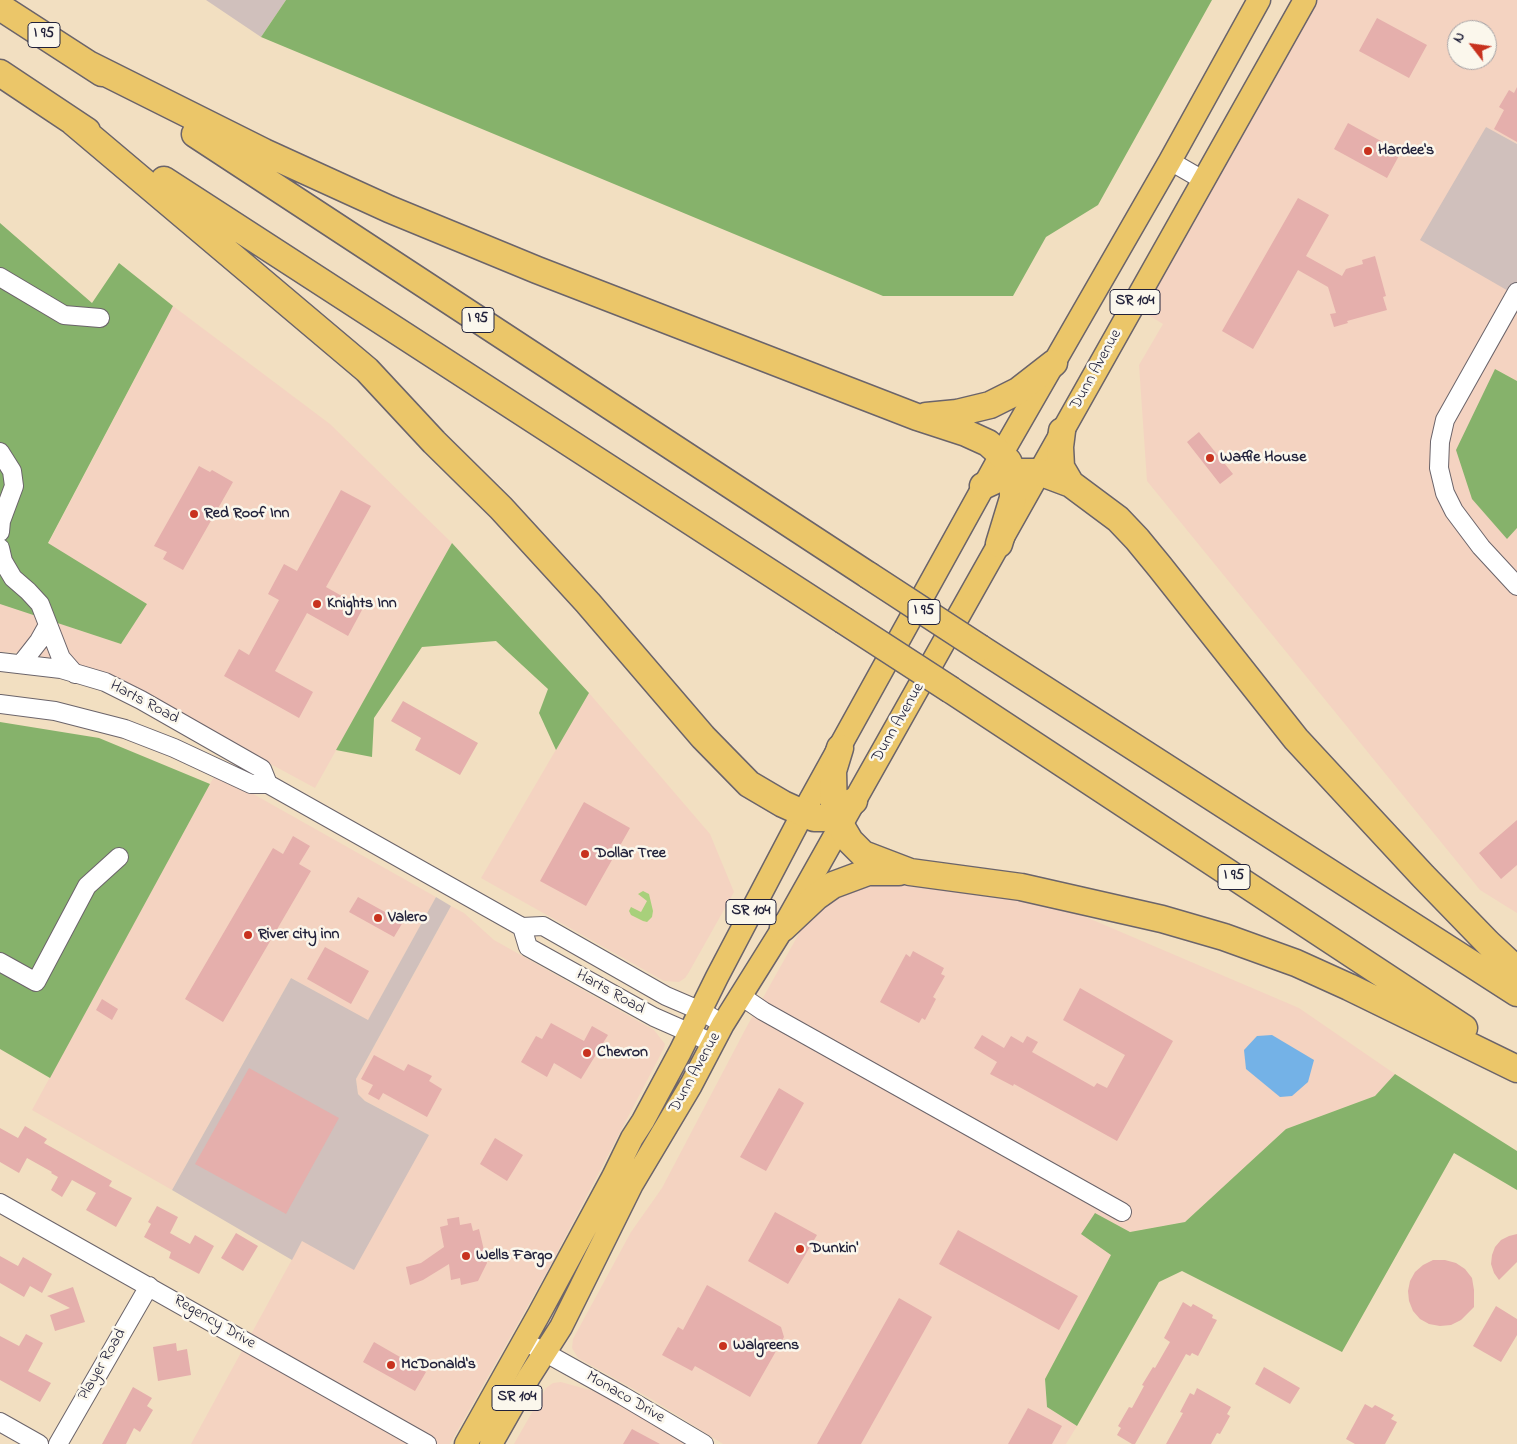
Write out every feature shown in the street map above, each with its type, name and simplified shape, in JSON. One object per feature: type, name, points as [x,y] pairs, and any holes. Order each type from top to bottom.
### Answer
[{"type":"highway","name":"I 95","points":[[0,6],[980,648],[1517,993]]},
{"type":"highway","points":[[88,64],[255,148],[389,209],[537,270],[917,417],[966,433],[988,443],[1007,463],[1071,484],[1118,519],[1137,539],[1296,739],[1423,876],[1517,970]]},
{"type":"highway","name":"I 95","points":[[0,73],[951,690],[1517,1063]]},
{"type":"highway","points":[[73,122],[367,370],[434,442],[515,523],[588,603],[724,760],[749,784],[814,818],[843,814]]},
{"type":"highway","points":[[917,417],[957,413],[990,406],[1018,391],[1054,363]]},
{"type":"highway","points":[[1062,432],[1060,447],[1062,467],[1071,484]]},
{"type":"highway","points":[[984,486],[1007,463]]},
{"type":"highway","points":[[999,544],[1013,498],[1007,463]]},
{"type":"highway","points":[[840,748],[833,771],[850,841],[863,854],[910,872]]},
{"type":"highway","points":[[783,928],[816,897],[833,885],[868,872],[910,872],[1039,890],[1162,919],[1224,937],[1296,963],[1517,1069]]},
{"type":"main road","name":"SR 104","points":[[1007,463],[1054,363],[1170,161],[1259,0]]},
{"type":"main road","name":"Dunn Avenue","points":[[491,1444],[528,1377],[569,1310],[632,1184],[691,1085],[740,996],[783,928],[843,814],[999,544],[1304,0]]},
{"type":"main road","name":"Dunn Avenue","points":[[466,1444],[524,1341],[680,1052],[803,813],[984,486]]},
{"type":"street","points":[[1170,161],[1203,180]]},
{"type":"street","points":[[0,277],[64,315],[100,318]]},
{"type":"street","points":[[1517,292],[1445,420],[1440,442],[1439,468],[1445,493],[1454,511],[1481,547],[1517,586]]},
{"type":"street","points":[[0,452],[12,471],[14,486],[1,522],[0,532]]},
{"type":"street","points":[[0,548],[3,561],[12,578],[28,590],[40,604],[61,658],[76,674]]},
{"type":"street","points":[[21,664],[48,626]]},
{"type":"street","name":"Harts Road","points":[[0,662],[61,669],[105,682],[262,769],[268,784]]},
{"type":"street","name":"Harts Road","points":[[0,704],[55,711],[125,729],[174,748],[251,784],[268,784],[522,927],[543,926],[666,996],[701,1011],[718,1034]]},
{"type":"street","points":[[0,962],[36,982],[87,886],[120,857]]},
{"type":"street","name":"Harts Road","points":[[522,927],[528,947],[654,1017],[689,1033],[718,1034]]},
{"type":"street","points":[[740,996],[763,1011],[1122,1212]]},
{"type":"street","name":"Regency Drive","points":[[0,1203],[427,1444]]},
{"type":"street","name":"Player Road","points":[[58,1444],[149,1286]]},
{"type":"street","name":"Monaco Drive","points":[[524,1341],[624,1396],[704,1444]]},
{"type":"street","points":[[0,1422],[40,1444]]},
{"type":"shaded area","points":[[206,0],[286,0],[261,37]]},
{"type":"shaded area","points":[[1318,0],[1517,0],[1517,144],[1485,127],[1517,296],[1517,381],[1495,369],[1507,539],[1517,528],[1517,913],[1480,890],[1147,481],[1139,365],[1163,324],[1142,311]]},
{"type":"shaded area","points":[[1486,127],[1517,144],[1517,296],[1420,240]]},
{"type":"shaded area","points":[[173,306],[330,424],[452,543],[315,788],[115,680],[55,659],[21,653],[0,652],[0,604],[121,644],[147,604],[48,544]]},
{"type":"shaded area","points":[[589,693],[710,834],[734,892],[689,972],[679,982],[664,981],[481,878]]},
{"type":"shaded area","points":[[216,773],[436,897],[368,1021],[291,978],[172,1190],[32,1110]]},
{"type":"shaded area","points":[[885,882],[1060,906],[1299,1008],[1395,1074],[1375,1096],[1286,1129],[1185,1222],[1130,1232],[1095,1214],[1111,1255],[1045,1379],[1047,1407],[1077,1426],[1066,1444],[723,1444],[653,1400],[578,1358],[572,1348],[573,1339],[631,1232],[662,1188],[746,1028],[806,921],[819,906],[857,885]]},
{"type":"shaded area","points":[[436,897],[451,906],[356,1079],[358,1094],[365,1101],[429,1135],[354,1270],[302,1241],[292,1260],[172,1190],[291,978],[368,1020]]},
{"type":"shaded area","points":[[451,906],[464,913],[494,940],[654,1030],[665,1044],[664,1048],[548,1270],[450,1444],[191,1444],[302,1241],[429,1135],[365,1101],[358,1094],[356,1079]]},
{"type":"shaded area","points":[[561,1382],[597,1392],[689,1444],[514,1444],[546,1388],[553,1383]]},
{"type":"green space","points":[[286,0],[1212,0],[1098,205],[1046,237],[1013,296],[883,296],[261,37]]},
{"type":"green space","points":[[0,223],[92,303],[119,263],[173,306],[48,543],[147,604],[121,644],[0,604]]},
{"type":"green space","points":[[1495,369],[1517,381],[1517,528],[1507,539],[1472,499],[1456,450]]},
{"type":"green space","points":[[452,543],[589,693],[556,750],[539,713],[548,689],[496,641],[422,647],[374,718],[372,757],[336,750]]},
{"type":"green space","points":[[0,722],[99,738],[210,784],[50,1078],[0,1049]]},
{"type":"green space","points":[[643,891],[649,894],[653,911],[652,917],[647,922],[631,915],[629,911],[631,907],[641,912],[647,901],[638,894]]},
{"type":"green space","points":[[1395,1074],[1517,1151],[1517,1190],[1454,1153],[1342,1352],[1182,1271],[1159,1282],[1077,1426],[1047,1407],[1045,1379],[1111,1255],[1081,1234],[1095,1213],[1130,1232],[1185,1222],[1286,1129],[1375,1096]]},
{"type":"water","points":[[1272,1035],[1314,1060],[1308,1082],[1292,1096],[1280,1097],[1246,1069],[1244,1050],[1257,1036]]},
{"type":"building","points":[[1377,18],[1427,45],[1409,78],[1359,51]]},
{"type":"building","points":[[1517,87],[1517,142],[1494,129],[1504,110],[1499,107],[1509,90],[1514,93]]},
{"type":"building","name":"Hardee's","points":[[1348,123],[1401,152],[1387,178],[1334,149]]},
{"type":"building","points":[[1298,198],[1329,215],[1306,256],[1342,276],[1346,269],[1363,264],[1362,260],[1375,256],[1386,296],[1383,297],[1387,310],[1347,321],[1348,323],[1334,327],[1330,314],[1336,313],[1328,287],[1298,270],[1253,349],[1222,331]]},
{"type":"building","name":"Waffle House","points":[[1199,432],[1233,474],[1220,484],[1187,442]]},
{"type":"building","name":"Red Roof Inn","points":[[199,466],[210,472],[212,470],[233,482],[183,570],[163,559],[167,552],[154,546]]},
{"type":"building","name":"Knights Inn","points":[[341,490],[371,506],[326,587],[363,608],[348,636],[307,613],[275,671],[313,692],[299,718],[224,676],[239,649],[249,655],[279,600],[268,594],[284,564],[297,571]]},
{"type":"building","points":[[403,701],[478,743],[460,775],[415,750],[421,738],[391,721]]},
{"type":"building","name":"Dollar Tree","points":[[584,802],[630,828],[586,906],[540,881]]},
{"type":"building","points":[[1517,820],[1517,865],[1501,879],[1479,853]]},
{"type":"building","name":"River city inn","points":[[293,836],[310,846],[299,864],[311,871],[223,1022],[185,999],[273,848],[283,854]]},
{"type":"building","name":"Valero","points":[[358,897],[403,922],[394,937],[349,912]]},
{"type":"building","points":[[325,947],[369,971],[351,1004],[307,979]]},
{"type":"building","points":[[913,951],[944,968],[941,974],[945,976],[933,997],[936,999],[925,1020],[922,1018],[919,1023],[880,1002],[906,954],[910,957]]},
{"type":"building","points":[[1080,988],[1173,1041],[1117,1141],[1014,1084],[1013,1086],[990,1074],[997,1062],[974,1048],[982,1035],[1004,1048],[1011,1036],[1023,1043],[1027,1036],[1038,1042],[1032,1052],[1094,1087],[1097,1083],[1107,1088],[1125,1055],[1063,1020]]},
{"type":"building","points":[[102,999],[118,1009],[112,1020],[96,1010]]},
{"type":"building","points":[[551,1023],[584,1041],[592,1026],[608,1035],[581,1079],[554,1063],[547,1077],[521,1062],[536,1036],[542,1039]]},
{"type":"building","points":[[374,1055],[404,1071],[408,1064],[432,1076],[429,1081],[442,1089],[427,1117],[383,1093],[379,1100],[368,1094],[373,1085],[361,1079]]},
{"type":"building","points":[[249,1068],[339,1118],[286,1214],[195,1164]]},
{"type":"building","points":[[779,1088],[804,1103],[766,1171],[740,1157]]},
{"type":"building","points":[[25,1126],[47,1139],[44,1143],[112,1181],[109,1186],[132,1198],[116,1227],[86,1210],[96,1193],[72,1180],[62,1197],[51,1190],[58,1177],[52,1172],[27,1158],[19,1173],[0,1162],[0,1128],[18,1138]]},
{"type":"building","points":[[495,1138],[523,1155],[507,1181],[480,1164]]},
{"type":"building","points":[[157,1206],[178,1217],[170,1233],[190,1244],[195,1235],[214,1246],[199,1274],[169,1258],[171,1252],[144,1237],[151,1224],[148,1222]]},
{"type":"building","points":[[775,1212],[817,1235],[788,1284],[748,1261]]},
{"type":"building","name":"Wells Fargo","points":[[459,1217],[460,1225],[471,1223],[473,1231],[479,1229],[487,1263],[478,1281],[461,1285],[460,1278],[451,1280],[449,1264],[423,1280],[410,1285],[406,1267],[421,1263],[444,1247],[440,1227],[448,1225],[447,1219]]},
{"type":"building","points":[[958,1230],[1078,1296],[1059,1330],[939,1264]]},
{"type":"building","points":[[236,1233],[258,1246],[243,1271],[221,1258]]},
{"type":"building","points":[[1517,1234],[1517,1262],[1499,1280],[1491,1264],[1495,1247],[1501,1240]]},
{"type":"building","points":[[0,1256],[18,1266],[23,1257],[52,1274],[42,1293],[30,1286],[24,1297],[0,1283]]},
{"type":"building","points":[[1433,1260],[1445,1260],[1456,1263],[1465,1269],[1472,1278],[1474,1307],[1461,1320],[1451,1325],[1429,1324],[1420,1319],[1413,1311],[1409,1301],[1410,1281],[1415,1272]]},
{"type":"building","name":"Walgreens","points":[[707,1285],[781,1327],[784,1337],[750,1397],[695,1366],[692,1371],[662,1355],[678,1327],[683,1330]]},
{"type":"building","points":[[73,1287],[85,1322],[55,1331],[50,1315],[70,1308],[47,1296]]},
{"type":"building","points":[[899,1298],[932,1317],[861,1444],[817,1444]]},
{"type":"building","points":[[1183,1302],[1191,1307],[1193,1304],[1213,1315],[1212,1318],[1217,1320],[1198,1356],[1192,1353],[1190,1356],[1186,1354],[1135,1444],[1132,1444],[1117,1435],[1121,1428],[1118,1426],[1129,1407],[1132,1408],[1144,1386],[1142,1385],[1153,1367],[1155,1368],[1170,1342],[1164,1338]]},
{"type":"building","points":[[1496,1306],[1517,1319],[1517,1335],[1501,1362],[1473,1346]]},
{"type":"building","points":[[26,1334],[43,1343],[28,1371],[51,1383],[40,1402],[0,1380],[0,1336],[19,1346]]},
{"type":"building","name":"McDonald's","points":[[374,1342],[426,1372],[415,1391],[363,1362]]},
{"type":"building","points":[[176,1343],[177,1351],[187,1349],[191,1375],[158,1381],[153,1347]]},
{"type":"building","points":[[1264,1367],[1300,1388],[1290,1404],[1255,1384]]},
{"type":"building","points":[[133,1387],[152,1398],[147,1406],[153,1410],[140,1432],[134,1428],[126,1444],[102,1444]]},
{"type":"building","points":[[1197,1388],[1231,1407],[1227,1414],[1230,1416],[1220,1434],[1217,1433],[1211,1444],[1166,1444],[1183,1413],[1180,1412],[1190,1393],[1194,1395]]},
{"type":"building","points":[[1365,1404],[1372,1408],[1375,1405],[1394,1415],[1391,1419],[1397,1422],[1385,1444],[1355,1444],[1346,1439]]},
{"type":"building","points":[[1028,1408],[1062,1426],[1052,1444],[1008,1444]]},
{"type":"building","points":[[632,1429],[660,1444],[623,1444]]},
{"type":"place","name":"Hardee's","points":[[1368,151]]},
{"type":"place","name":"Waffle House","points":[[1210,458]]},
{"type":"place","name":"Red Roof Inn","points":[[194,514]]},
{"type":"place","name":"Knights Inn","points":[[317,604]]},
{"type":"place","name":"Dollar Tree","points":[[585,854]]},
{"type":"place","name":"Valero","points":[[378,918]]},
{"type":"place","name":"River city inn","points":[[248,935]]},
{"type":"place","name":"Chevron","points":[[587,1053]]},
{"type":"place","name":"Dunkin'","points":[[800,1249]]},
{"type":"place","name":"Wells Fargo","points":[[466,1256]]},
{"type":"place","name":"Walgreens","points":[[723,1346]]},
{"type":"place","name":"McDonald's","points":[[391,1365]]}]
